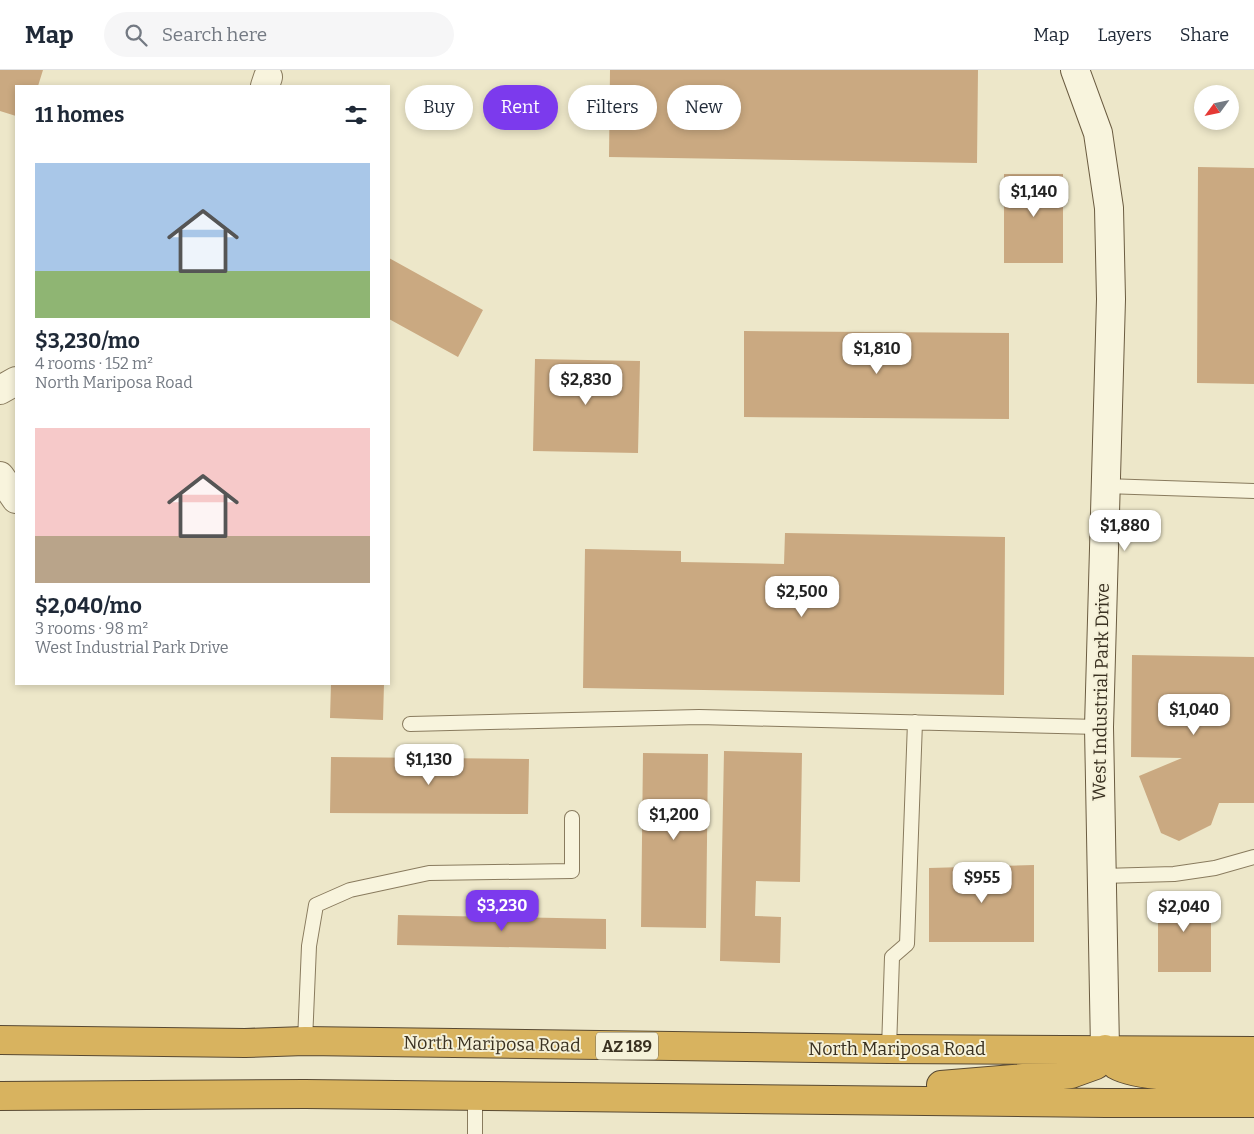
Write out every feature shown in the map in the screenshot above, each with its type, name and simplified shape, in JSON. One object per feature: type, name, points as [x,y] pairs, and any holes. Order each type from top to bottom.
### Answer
[{"type":"highway","name":"North Mariposa Road","points":[[0,1040],[245,1043],[305,1041],[889,1050],[1105,1049],[1254,1051]]},
{"type":"highway","points":[[1105,1049],[1109,1058],[1116,1064],[1141,1072],[1254,1078]]},
{"type":"highway","points":[[684,1098],[890,1089],[1050,1077],[1071,1074],[1096,1065],[1102,1058],[1105,1049]]},
{"type":"highway","points":[[0,1096],[306,1094],[1254,1103]]},
{"type":"street","name":"West Industrial Park Drive","points":[[1075,70],[1098,134],[1109,208],[1111,299],[1099,726],[1105,1049]]},
{"type":"street","points":[[0,390],[15,382]]},
{"type":"street","points":[[0,476],[15,498]]},
{"type":"lane","points":[[1105,486],[1254,490]]},
{"type":"lane","points":[[410,724],[699,717],[1099,726]]},
{"type":"lane","points":[[889,1050],[892,957],[907,944],[915,722]]},
{"type":"lane","points":[[305,1041],[309,946],[316,905],[350,890],[429,873],[572,871],[572,818]]},
{"type":"lane","points":[[1102,876],[1174,874],[1215,868],[1254,857]]},
{"type":"lane","points":[[475,1096],[475,1134]]},
{"type":"building","points":[[0,70],[43,70],[38,85],[15,85],[15,116],[0,111]]},
{"type":"building","points":[[610,70],[978,70],[977,163],[609,157],[609,130],[657,130],[657,85],[610,85]]},
{"type":"building","points":[[1198,167],[1254,168],[1254,384],[1197,383]]},
{"type":"building","points":[[1004,174],[1063,174],[1063,263],[1004,263]]},
{"type":"building","points":[[390,259],[483,310],[458,357],[390,320]]},
{"type":"building","points":[[744,331],[1009,333],[1009,419],[744,417]]},
{"type":"building","points":[[535,359],[640,361],[638,453],[533,451]]},
{"type":"building","points":[[785,533],[1005,537],[1004,695],[583,688],[585,549],[681,551],[681,562],[784,564]]},
{"type":"building","points":[[1132,655],[1254,657],[1254,803],[1219,803],[1211,825],[1179,841],[1161,833],[1139,776],[1182,758],[1131,757]]},
{"type":"building","points":[[331,685],[384,685],[383,720],[330,718]]},
{"type":"building","points":[[724,751],[802,753],[800,882],[756,881],[755,916],[781,917],[780,963],[720,961]]},
{"type":"building","points":[[643,753],[708,754],[706,928],[641,927]]},
{"type":"building","points":[[331,757],[529,759],[528,814],[330,813]]},
{"type":"building","points":[[1034,865],[1034,942],[929,942],[929,868]]},
{"type":"building","points":[[1158,894],[1211,895],[1211,972],[1158,972]]},
{"type":"building","points":[[398,915],[606,919],[606,949],[397,945]]}]
